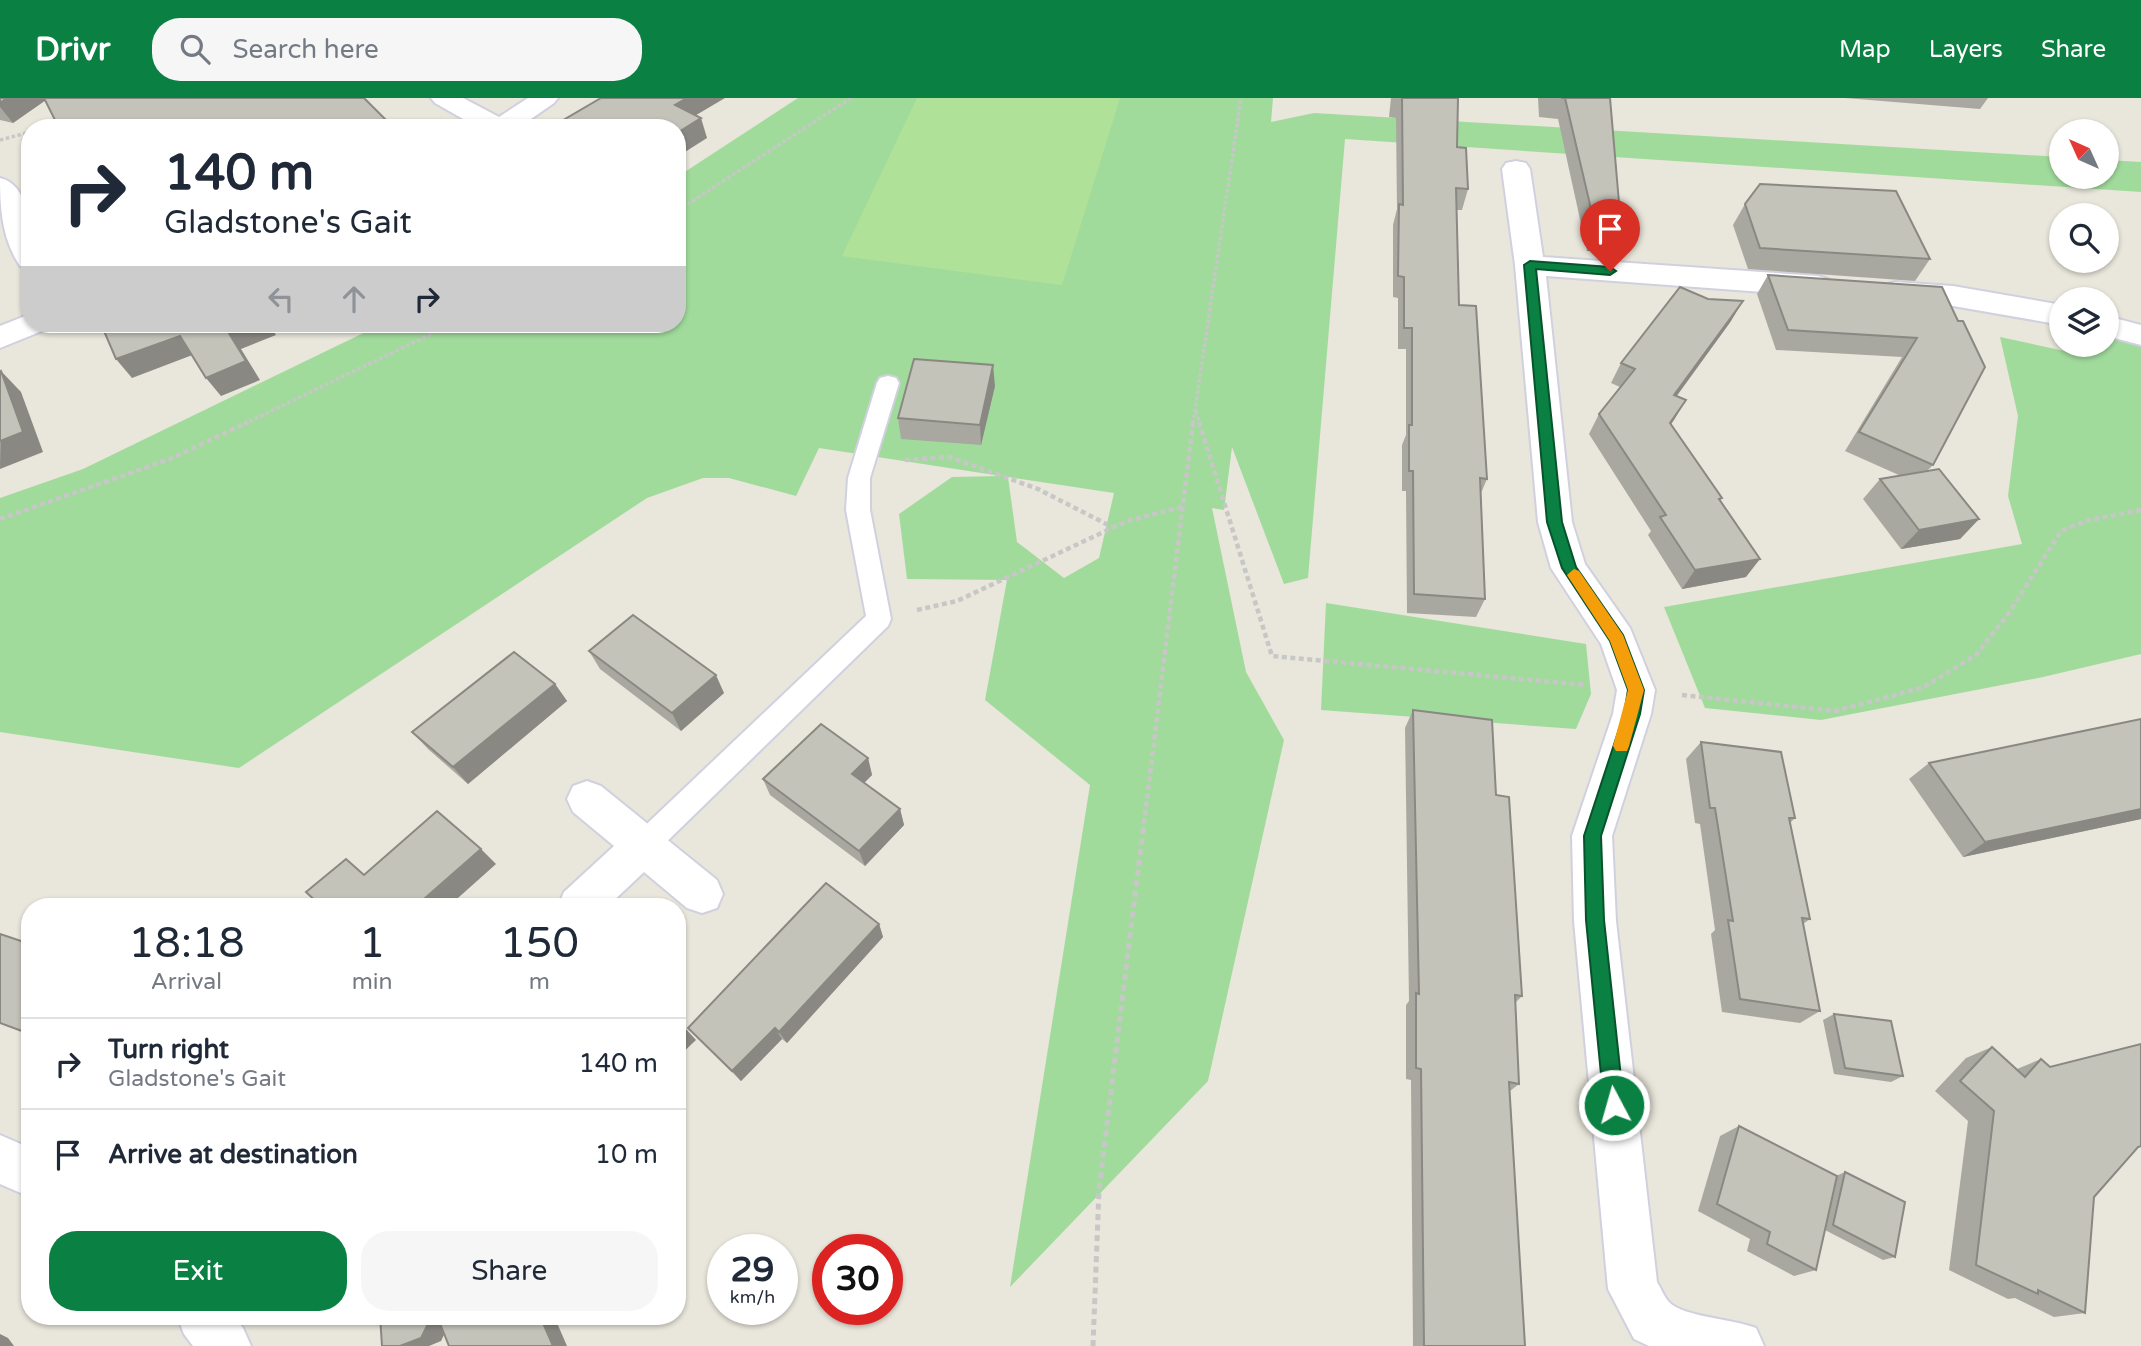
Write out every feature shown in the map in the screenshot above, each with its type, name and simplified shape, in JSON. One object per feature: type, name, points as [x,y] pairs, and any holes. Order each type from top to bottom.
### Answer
[{"type":"street","points":[[444,98],[483,119]]},
{"type":"street","points":[[514,119],[545,98]]},
{"type":"street","points":[[1516,169],[1530,265],[1555,522],[1569,568],[1617,639],[1636,690],[1632,714],[1592,836],[1595,920],[1633,1289],[1649,1333],[1738,1346]]},
{"type":"street","points":[[0,186],[5,192],[21,235]]},
{"type":"street","points":[[1530,265],[1953,296],[2049,313]]},
{"type":"street","points":[[0,338],[21,329]]},
{"type":"street","points":[[2119,329],[2141,335]]},
{"type":"street","points":[[587,799],[702,894]]},
{"type":"street","points":[[588,898],[643,846]]},
{"type":"street","points":[[0,1159],[21,1169]]},
{"type":"street","points":[[209,1325],[225,1346]]},
{"type":"lane","points":[[643,846],[879,619],[858,510],[859,478],[888,383]]},
{"type":"path","points":[[686,205],[850,98]]},
{"type":"path","points":[[1093,1346],[1099,1190],[1195,407],[1241,98]]},
{"type":"path","points":[[0,140],[21,134]]},
{"type":"path","points":[[0,519],[170,459],[433,333]]},
{"type":"path","points":[[1195,407],[1272,656],[1420,668],[1836,711],[1924,687],[1976,655],[2009,613],[2061,531],[2089,520],[2141,510]]},
{"type":"path","points":[[863,463],[949,457],[1038,489],[1113,527]]},
{"type":"path","points":[[879,619],[957,601],[1126,521],[1182,508]]},
{"type":"green space","points":[[798,98],[1273,98],[1271,122],[1314,113],[2049,156],[2049,186],[1345,139],[1308,578],[1284,584],[1232,447],[1224,510],[1212,508],[1246,672],[1284,740],[1208,1081],[1010,1287],[1090,785],[985,700],[1007,580],[907,579],[899,514],[952,477],[1001,476],[819,448],[796,496],[729,478],[703,478],[647,498],[239,768],[0,732],[0,498],[83,469],[363,333],[686,333],[686,171]],"holes":[[[1008,477],[1114,493],[1099,558],[1064,578],[1017,542]]]},
{"type":"green space","points":[[917,98],[1120,98],[1062,285],[842,256]]},
{"type":"green space","points":[[2119,161],[2141,162],[2141,192],[2096,189],[2119,189]]},
{"type":"green space","points":[[2000,337],[2049,348],[2049,357],[2119,357],[2119,341],[2141,347],[2141,654],[2043,677],[1821,720],[1705,708],[1664,607],[2022,544],[2008,496],[2018,416]]},
{"type":"green space","points":[[1326,603],[1586,644],[1591,694],[1576,729],[1321,710]]},
{"type":"building","points":[[44,98],[364,98],[385,119],[54,119]]},
{"type":"building","points":[[601,98],[687,98],[675,105],[701,118],[686,127],[686,119],[565,119]]},
{"type":"building","points":[[1402,98],[1458,98],[1457,147],[1466,148],[1468,189],[1456,188],[1459,305],[1476,306],[1487,479],[1480,478],[1485,599],[1414,594],[1413,471],[1409,471],[1412,328],[1404,328],[1404,277],[1398,276],[1399,204],[1403,205]]},
{"type":"building","points":[[1565,98],[1610,98],[1621,226],[1596,230]]},
{"type":"building","points":[[1760,184],[1896,191],[1930,259],[1760,248],[1745,204]]},
{"type":"building","points":[[1768,275],[1942,287],[1958,321],[1963,321],[1985,367],[1933,465],[1859,432],[1917,338],[1788,330]]},
{"type":"building","points":[[1680,287],[1708,299],[1743,301],[1674,395],[1686,400],[1670,423],[1760,559],[1695,570],[1660,517],[1666,515],[1599,414],[1635,369],[1621,363]]},
{"type":"building","points":[[105,333],[229,333],[246,361],[206,378],[180,336],[116,359]]},
{"type":"building","points":[[914,359],[993,365],[980,425],[898,418]]},
{"type":"building","points":[[0,372],[23,432],[0,441]]},
{"type":"building","points":[[1939,469],[1979,519],[1919,530],[1880,479]]},
{"type":"building","points":[[633,615],[716,675],[672,713],[589,651]]},
{"type":"building","points":[[514,652],[555,684],[453,767],[412,732]]},
{"type":"building","points":[[1413,710],[1492,720],[1496,795],[1509,797],[1522,996],[1515,995],[1519,1084],[1509,1082],[1525,1346],[1424,1346],[1421,1069],[1416,1068],[1416,993],[1419,994]]},
{"type":"building","points":[[2141,719],[2141,809],[1985,842],[1929,763]]},
{"type":"building","points":[[821,724],[868,758],[852,774],[900,809],[859,851],[763,779]]},
{"type":"building","points":[[1701,742],[1781,752],[1795,818],[1789,818],[1810,919],[1802,918],[1820,1011],[1740,999],[1728,920],[1733,921],[1715,808],[1710,808]]},
{"type":"building","points":[[437,811],[481,849],[425,898],[312,898],[306,892],[346,859],[364,875]]},
{"type":"building","points":[[826,883],[879,924],[779,1032],[775,1028],[732,1071],[688,1028]]},
{"type":"building","points":[[0,934],[21,941],[21,1031],[0,1023]]},
{"type":"building","points":[[1834,1014],[1891,1021],[1903,1076],[1845,1068]]},
{"type":"building","points":[[2141,1044],[2141,1146],[2094,1197],[2085,1313],[2038,1290],[2038,1294],[1976,1265],[1994,1111],[1960,1081],[1992,1047],[2025,1077],[2041,1059],[2050,1067]]},
{"type":"building","points":[[1739,1126],[1837,1176],[1816,1270],[1767,1244],[1770,1232],[1717,1204]]},
{"type":"building","points":[[1845,1172],[1905,1202],[1895,1257],[1833,1225]]},
{"type":"building","points":[[381,1325],[428,1325],[421,1338],[400,1346],[382,1346]]},
{"type":"building","points":[[441,1325],[544,1325],[553,1346],[449,1346]]},
{"type":"slow traffic","points":[[1574,575],[1617,639],[1636,690],[1632,714],[1621,746]]},
{"type":"route","points":[[1610,271],[1530,265],[1555,522],[1569,568],[1617,639],[1636,690],[1632,714],[1592,836],[1595,920],[1614,1105]]}]
